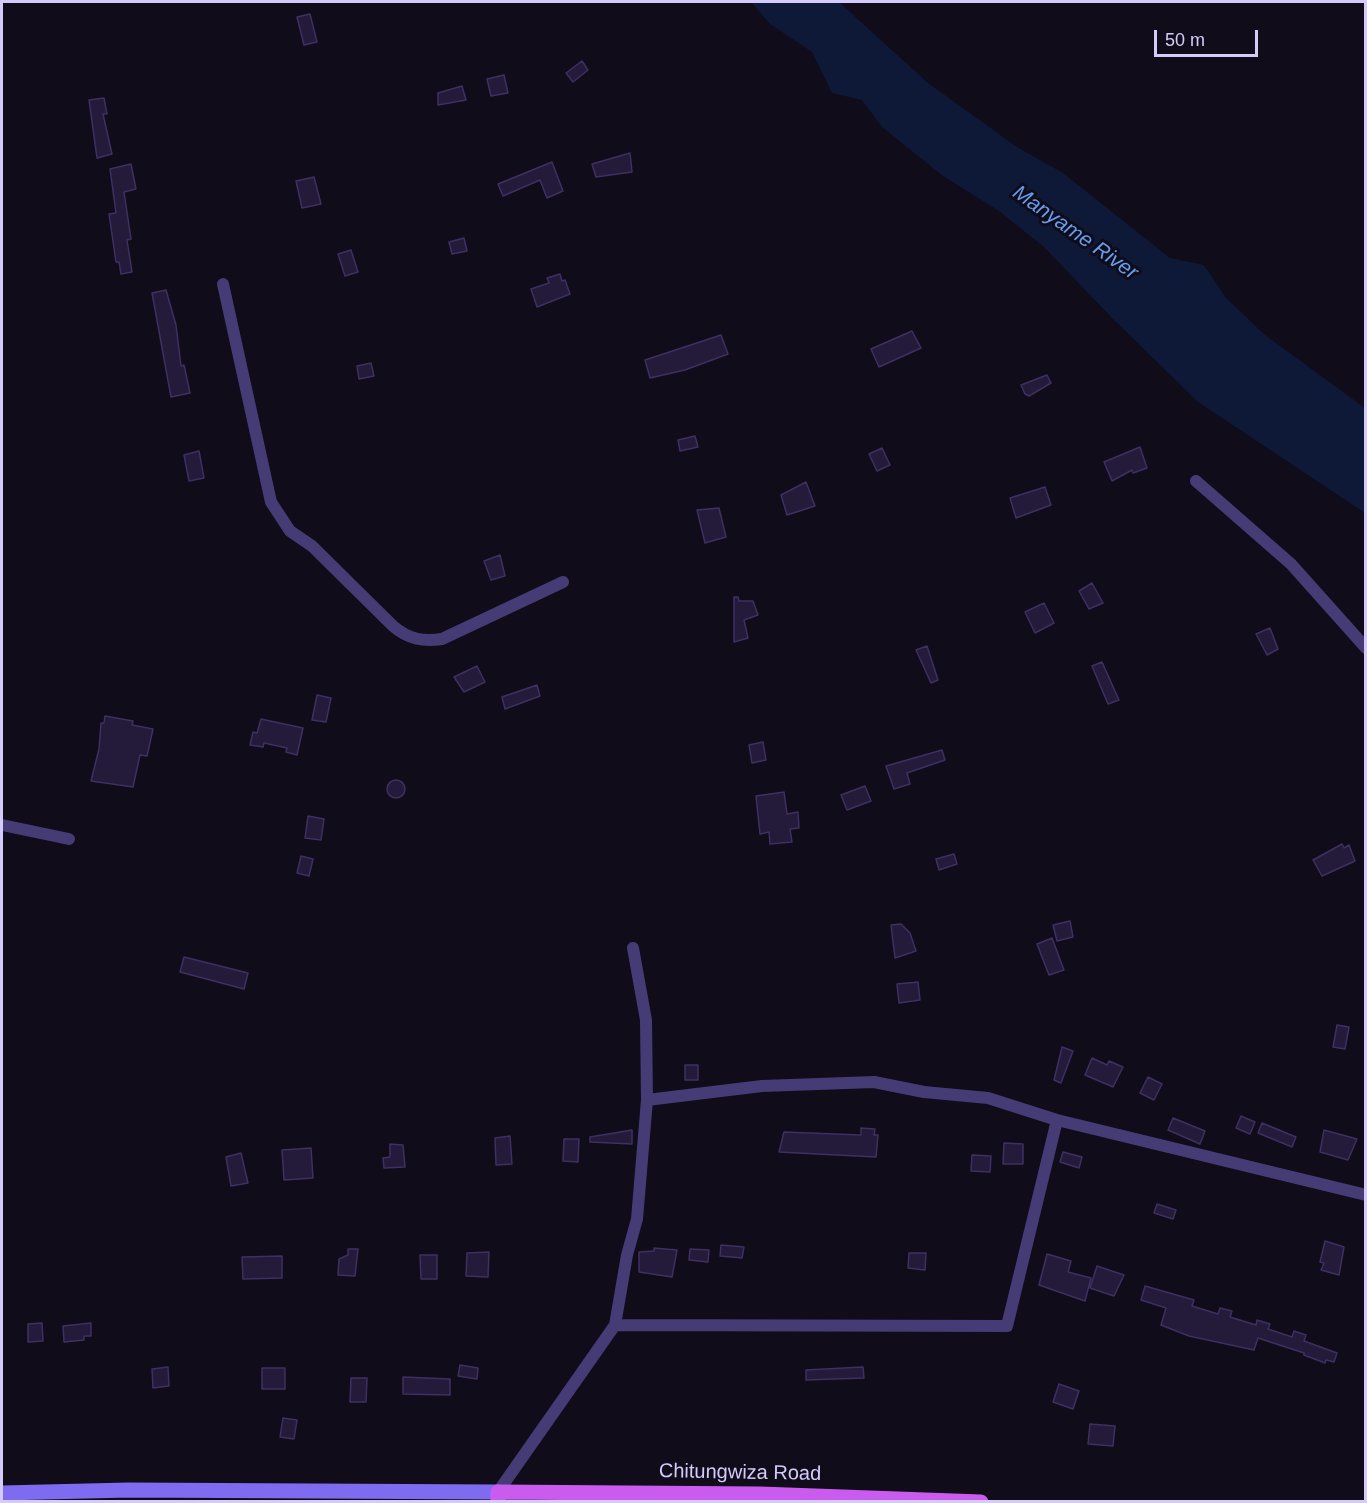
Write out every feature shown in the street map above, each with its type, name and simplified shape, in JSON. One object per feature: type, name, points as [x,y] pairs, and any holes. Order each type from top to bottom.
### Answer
[{"type":"main road","points":[[2,1493],[126,1496],[498,1497]]},
{"type":"main road","name":"Chitungwiza Road","points":[[498,1497],[701,1493],[981,1502]]},
{"type":"main road","points":[[678,1502],[701,1493]]},
{"type":"street","points":[[224,284],[271,502],[290,531],[312,546],[393,626],[411,638],[442,639],[563,582]]},
{"type":"street","points":[[1196,482],[1291,564],[1365,648]]},
{"type":"street","points":[[2,825],[69,838]]},
{"type":"street","points":[[498,1497],[615,1326],[627,1255],[637,1219],[647,1100],[646,1020],[633,948]]},
{"type":"street","points":[[647,1100],[762,1086],[874,1082],[924,1092],[988,1098],[1057,1120],[1365,1195]]},
{"type":"street","points":[[615,1326],[1007,1326],[1057,1120]]},
{"type":"water","name":"Manyame River","points":[[751,2],[839,2],[928,83],[1017,147],[1063,173],[1170,258],[1204,265],[1226,298],[1265,335],[1365,408],[1365,513],[1198,402],[1044,247],[999,211],[943,176],[882,127],[862,100],[832,93],[812,52],[770,24]]},
{"type":"building","points":[[310,14],[317,42],[304,45],[297,17]]},
{"type":"building","points":[[582,61],[588,70],[573,82],[566,73]]},
{"type":"building","points":[[504,75],[508,93],[491,96],[487,79]]},
{"type":"building","points":[[462,86],[466,100],[438,105],[438,93]]},
{"type":"building","points":[[104,98],[107,114],[103,114],[112,154],[97,158],[89,100]]},
{"type":"building","points":[[630,153],[632,172],[596,177],[592,164]]},
{"type":"building","points":[[552,162],[563,191],[547,198],[540,180],[503,196],[498,184]]},
{"type":"building","points":[[131,164],[136,189],[124,192],[131,239],[127,240],[132,272],[121,274],[119,262],[116,262],[109,214],[116,213],[110,169]]},
{"type":"building","points":[[314,177],[321,204],[302,208],[296,181]]},
{"type":"building","points":[[464,238],[467,251],[452,254],[449,242]]},
{"type":"building","points":[[351,250],[358,272],[345,276],[338,254]]},
{"type":"building","points":[[560,274],[570,294],[537,307],[531,289],[549,283],[547,278]]},
{"type":"building","points":[[166,290],[176,325],[181,366],[184,365],[190,393],[171,397],[152,293]]},
{"type":"building","points":[[912,331],[921,348],[879,367],[871,349]]},
{"type":"building","points":[[721,335],[728,354],[685,370],[650,378],[645,360]]},
{"type":"building","points":[[371,363],[374,376],[359,379],[357,366]]},
{"type":"building","points":[[1047,375],[1051,383],[1029,396],[1025,394],[1021,385]]},
{"type":"building","points":[[695,436],[698,447],[680,451],[678,440]]},
{"type":"building","points":[[1140,447],[1147,468],[1133,473],[1132,470],[1112,481],[1104,462]]},
{"type":"building","points":[[882,448],[890,465],[877,471],[869,454]]},
{"type":"building","points":[[199,451],[204,478],[189,481],[184,455]]},
{"type":"building","points":[[806,482],[815,506],[787,515],[781,495]]},
{"type":"building","points":[[1045,487],[1051,505],[1016,518],[1010,498]]},
{"type":"building","points":[[719,508],[726,537],[705,543],[697,510]]},
{"type":"building","points":[[500,555],[505,576],[491,580],[484,561]]},
{"type":"building","points":[[1092,583],[1103,603],[1089,609],[1079,591]]},
{"type":"building","points":[[734,597],[738,597],[739,601],[753,601],[758,615],[744,620],[748,638],[734,642]]},
{"type":"building","points":[[1044,603],[1054,623],[1035,633],[1025,612]]},
{"type":"building","points":[[1270,628],[1278,649],[1267,655],[1256,634]]},
{"type":"building","points":[[927,646],[938,680],[931,683],[916,650]]},
{"type":"building","points":[[1102,662],[1119,700],[1108,704],[1092,666]]},
{"type":"building","points":[[477,666],[485,682],[464,692],[454,677]]},
{"type":"building","points":[[537,685],[540,696],[505,709],[502,697]]},
{"type":"building","points":[[317,695],[331,698],[326,722],[312,720]]},
{"type":"building","points":[[105,716],[133,721],[132,725],[153,729],[147,756],[140,755],[133,787],[91,781],[99,749],[101,723],[104,723]]},
{"type":"building","points":[[261,719],[303,728],[297,755],[286,752],[287,748],[264,743],[263,747],[250,745],[253,732],[257,733]]},
{"type":"building","points":[[763,742],[766,760],[752,763],[749,745]]},
{"type":"building","points":[[942,750],[945,760],[907,773],[910,784],[894,789],[886,766]]},
{"type":"building","points":[[396,780],[402,783],[405,789],[402,795],[396,798],[390,795],[387,789],[390,783]]},
{"type":"building","points":[[865,786],[871,801],[847,810],[841,795]]},
{"type":"building","points":[[784,792],[787,814],[798,812],[799,828],[790,829],[792,842],[770,844],[769,832],[760,834],[756,796]]},
{"type":"building","points":[[308,816],[324,819],[321,840],[305,838]]},
{"type":"building","points":[[1342,844],[1344,848],[1349,845],[1355,861],[1322,876],[1313,860]]},
{"type":"building","points":[[954,854],[957,864],[939,870],[936,859]]},
{"type":"building","points":[[301,856],[313,859],[309,876],[297,873]]},
{"type":"building","points":[[1070,921],[1073,937],[1057,941],[1053,925]]},
{"type":"building","points":[[901,924],[910,933],[916,951],[895,958],[891,925]]},
{"type":"building","points":[[1052,938],[1064,970],[1049,975],[1037,944]]},
{"type":"building","points":[[184,957],[248,973],[244,989],[180,972]]},
{"type":"building","points":[[918,982],[920,1000],[899,1003],[897,984]]},
{"type":"building","points":[[1337,1025],[1349,1027],[1345,1049],[1333,1047]]},
{"type":"building","points":[[1062,1047],[1073,1051],[1061,1083],[1054,1080]]},
{"type":"building","points":[[1092,1058],[1107,1065],[1109,1061],[1123,1067],[1113,1087],[1085,1075]]},
{"type":"building","points":[[685,1065],[698,1065],[698,1080],[685,1080]]},
{"type":"building","points":[[1148,1077],[1162,1084],[1154,1100],[1140,1093]]},
{"type":"building","points":[[1241,1116],[1255,1122],[1250,1134],[1236,1128]]},
{"type":"building","points":[[1173,1118],[1205,1131],[1200,1144],[1168,1130]]},
{"type":"building","points":[[1262,1123],[1296,1137],[1292,1147],[1258,1133]]},
{"type":"building","points":[[861,1128],[875,1129],[874,1135],[878,1135],[876,1157],[779,1152],[784,1132],[861,1135]]},
{"type":"building","points":[[632,1130],[632,1144],[590,1142],[590,1137]]},
{"type":"building","points":[[1324,1130],[1357,1139],[1348,1160],[1320,1152]]},
{"type":"building","points":[[510,1136],[512,1164],[496,1165],[495,1138]]},
{"type":"building","points":[[564,1139],[579,1139],[578,1162],[563,1161]]},
{"type":"building","points":[[1004,1143],[1023,1144],[1023,1164],[1003,1164]]},
{"type":"building","points":[[390,1144],[403,1145],[405,1167],[384,1168],[383,1158],[390,1157]]},
{"type":"building","points":[[311,1148],[313,1178],[284,1180],[282,1150]]},
{"type":"building","points":[[1063,1152],[1082,1157],[1079,1168],[1060,1162]]},
{"type":"building","points":[[241,1153],[248,1183],[231,1186],[226,1157]]},
{"type":"building","points":[[972,1155],[991,1156],[990,1172],[971,1171]]},
{"type":"building","points":[[1157,1204],[1176,1210],[1173,1219],[1154,1213]]},
{"type":"building","points":[[1325,1241],[1344,1247],[1339,1275],[1321,1270],[1324,1263],[1320,1262]]},
{"type":"building","points":[[721,1245],[744,1247],[742,1258],[720,1256]]},
{"type":"building","points":[[654,1248],[677,1250],[672,1277],[639,1272],[639,1252],[654,1251]]},
{"type":"building","points":[[348,1249],[358,1249],[355,1276],[338,1275],[339,1259],[348,1255]]},
{"type":"building","points":[[690,1249],[709,1250],[708,1262],[689,1260]]},
{"type":"building","points":[[489,1252],[488,1277],[466,1276],[467,1253]]},
{"type":"building","points":[[909,1253],[926,1253],[925,1270],[908,1268]]},
{"type":"building","points":[[1047,1254],[1071,1261],[1068,1272],[1091,1278],[1085,1301],[1039,1285]]},
{"type":"building","points":[[420,1255],[437,1255],[437,1279],[421,1279]]},
{"type":"building","points":[[282,1256],[282,1278],[243,1279],[242,1257]]},
{"type":"building","points":[[1097,1266],[1124,1275],[1114,1296],[1090,1288]]},
{"type":"building","points":[[1145,1286],[1194,1300],[1192,1306],[1218,1314],[1220,1308],[1232,1311],[1230,1317],[1256,1325],[1257,1320],[1270,1324],[1268,1329],[1292,1337],[1294,1331],[1306,1335],[1304,1341],[1337,1353],[1334,1362],[1326,1360],[1325,1363],[1304,1355],[1304,1353],[1258,1338],[1254,1350],[1189,1336],[1161,1325],[1166,1308],[1141,1300]]},
{"type":"building","points":[[42,1323],[43,1341],[28,1342],[28,1324]]},
{"type":"building","points":[[91,1323],[91,1336],[84,1336],[84,1340],[64,1342],[63,1326]]},
{"type":"building","points":[[460,1365],[478,1368],[477,1379],[458,1376]]},
{"type":"building","points":[[168,1367],[169,1386],[153,1388],[152,1369]]},
{"type":"building","points":[[863,1367],[864,1378],[806,1380],[806,1370]]},
{"type":"building","points":[[262,1368],[285,1368],[285,1389],[262,1389]]},
{"type":"building","points":[[403,1377],[450,1379],[450,1395],[403,1394]]},
{"type":"building","points":[[351,1378],[367,1378],[366,1402],[350,1402]]},
{"type":"building","points":[[1059,1384],[1079,1391],[1073,1409],[1053,1402]]},
{"type":"building","points":[[283,1418],[297,1420],[294,1439],[280,1437]]},
{"type":"building","points":[[1090,1424],[1115,1426],[1113,1446],[1088,1444]]}]
